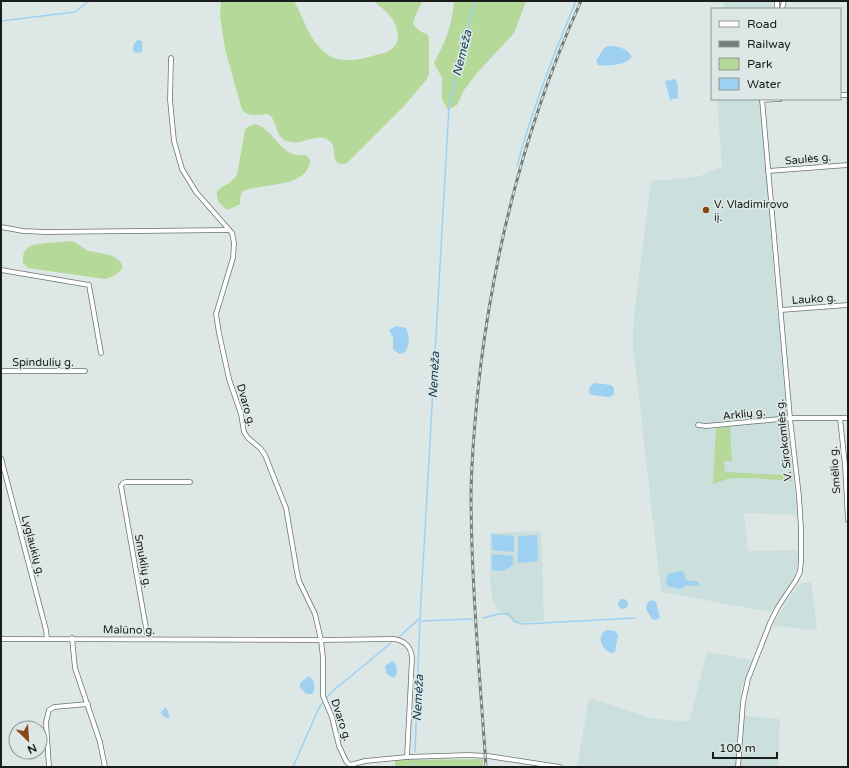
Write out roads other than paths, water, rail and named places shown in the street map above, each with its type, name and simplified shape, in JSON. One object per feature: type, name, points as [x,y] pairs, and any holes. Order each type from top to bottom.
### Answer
[{"type":"street","name":"Dvaro g.","points":[[171,58],[170,83],[174,141],[182,169],[196,192],[232,233],[234,238],[233,258],[216,314],[224,357],[241,414],[244,432],[265,455],[286,508],[299,581],[315,614],[321,640],[323,696],[332,716],[339,746],[350,766]]},
{"type":"street","name":"V. Sirokomlės g.","points":[[738,767],[743,702],[748,679],[770,623],[778,607],[800,572],[801,561],[801,529],[762,100]]},
{"type":"street","name":"Saulės g.","points":[[768,171],[848,165]]},
{"type":"street","points":[[1,227],[23,231],[46,232],[229,230]]},
{"type":"street","points":[[1,270],[89,285],[102,353]]},
{"type":"street","name":"Lauko g.","points":[[781,310],[848,305]]},
{"type":"street","name":"Spindulių g.","points":[[1,371],[85,371]]},
{"type":"street","name":"Arklių g.","points":[[698,425],[706,426],[790,418],[848,418]]},
{"type":"street","name":"Smėlio g.","points":[[840,418],[845,465],[848,520]]},
{"type":"street","name":"Lyglaukių g.","points":[[1,458],[46,630],[47,639]]},
{"type":"street","name":"Smuklių g.","points":[[148,639],[121,486],[126,482],[190,482]]},
{"type":"street","name":"Malūno g.","points":[[1,638],[400,640],[409,647],[412,658],[407,757]]},
{"type":"street","points":[[72,638],[75,668],[100,742],[105,767]]},
{"type":"street","points":[[49,767],[46,722],[49,710],[54,707],[88,704]]},
{"type":"street","points":[[350,766],[364,761],[407,757],[488,756],[560,767]]},
{"type":"water","points":[[138,40],[142,41],[142,52],[135,53],[133,47]]},
{"type":"water","points":[[608,46],[622,48],[628,51],[632,57],[620,64],[598,65],[596,61],[604,48]]},
{"type":"water","points":[[675,79],[678,86],[678,98],[670,100],[665,81]]},
{"type":"water","points":[[396,326],[406,328],[409,338],[406,350],[404,353],[399,354],[393,349],[393,337],[389,330]]},
{"type":"water","points":[[594,383],[611,385],[614,388],[614,395],[609,397],[591,395],[589,392],[590,386]]},
{"type":"water","points":[[492,534],[514,536],[514,552],[492,550]]},
{"type":"water","points":[[537,535],[538,561],[518,563],[518,536]]},
{"type":"water","points":[[492,554],[513,556],[513,565],[504,571],[492,570]]},
{"type":"water","points":[[680,571],[684,572],[686,580],[699,582],[699,586],[687,585],[680,589],[667,586],[666,582],[668,574]]},
{"type":"water","points":[[623,599],[628,604],[623,609],[618,604]]},
{"type":"water","points":[[652,600],[656,602],[660,618],[654,620],[646,609],[647,603]]},
{"type":"water","points":[[607,630],[615,631],[618,635],[615,652],[611,653],[605,649],[601,642],[601,635]]},
{"type":"water","points":[[392,661],[397,670],[396,676],[393,678],[386,673],[385,666]]},
{"type":"water","points":[[309,676],[314,682],[314,690],[312,694],[306,694],[300,687],[300,683]]},
{"type":"water","points":[[166,707],[170,717],[167,718],[163,716],[161,712]]},
{"type":"waterway","points":[[1,21],[75,12],[89,1]]},
{"type":"waterway","name":"Nemėža","points":[[415,752],[420,618],[449,107],[475,1]]},
{"type":"waterway","points":[[517,166],[529,124],[559,42],[576,1]]},
{"type":"waterway","points":[[483,618],[499,614],[508,614],[516,622],[523,624],[635,618]]},
{"type":"waterway","points":[[399,637],[420,618]]},
{"type":"waterway","points":[[422,621],[472,619]]},
{"type":"waterway","points":[[326,698],[391,643]]},
{"type":"waterway","points":[[293,767],[323,702]]},
{"type":"railway","points":[[486,767],[476,630],[471,526],[472,460],[481,363],[496,270],[518,178],[546,88],[562,44],[581,1]]},
{"type":"place","name":"V. Vladimirovo iį.","points":[[706,210]]}]
